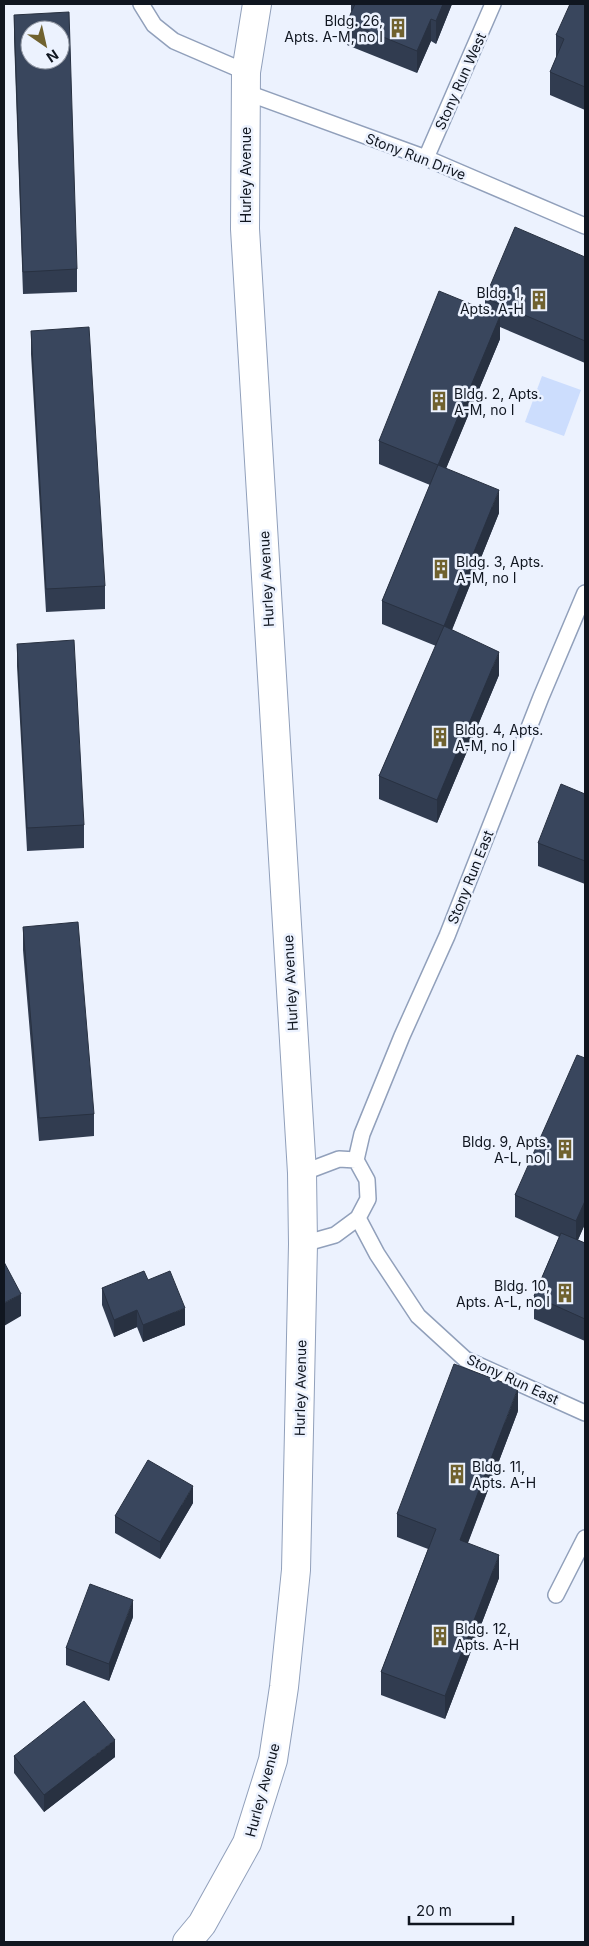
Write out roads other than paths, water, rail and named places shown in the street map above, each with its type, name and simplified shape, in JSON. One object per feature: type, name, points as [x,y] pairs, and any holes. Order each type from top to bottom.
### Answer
[{"type":"street","name":"Hurley Avenue","points":[[186,1942],[202,1924],[247,1843],[273,1760],[284,1687],[296,1570],[303,1244],[302,1173],[245,228],[245,82],[256,4]]},
{"type":"lane","name":"Stony Run Drive","points":[[141,4],[154,25],[174,41],[245,82],[585,226]]},
{"type":"lane","name":"Stony Run West","points":[[426,158],[493,4]]},
{"type":"lane","name":"Stony Run East","points":[[356,1160],[362,1134],[402,1036],[447,936],[541,697],[585,593]]},
{"type":"lane","points":[[302,1173],[339,1159],[356,1160],[367,1180],[368,1199],[358,1218],[335,1236],[303,1244]]},
{"type":"lane","name":"Stony Run East","points":[[358,1218],[377,1254],[418,1316],[465,1359],[585,1413]]},
{"type":"lane","points":[[556,1595],[585,1538]]},
{"type":"place","name":"Bldg. 26, Apts. A-M, no I","points":[[398,28]]},
{"type":"place","name":"Bldg. 1, Apts. A-H","points":[[539,300]]},
{"type":"place","name":"Bldg. 2, Apts. A-M, no I","points":[[439,401]]},
{"type":"place","name":"Bldg. 3, Apts. A-M, no I","points":[[441,569]]},
{"type":"place","name":"Bldg. 4, Apts. A-M, no I","points":[[440,737]]},
{"type":"place","name":"Bldg. 9, Apts. A-L, no I","points":[[565,1149]]},
{"type":"place","name":"Bldg. 10, Apts. A-L, no I","points":[[565,1293]]},
{"type":"place","name":"Bldg. 11, Apts. A-H","points":[[457,1474]]},
{"type":"place","name":"Bldg. 12, Apts. A-H","points":[[440,1636]]}]
